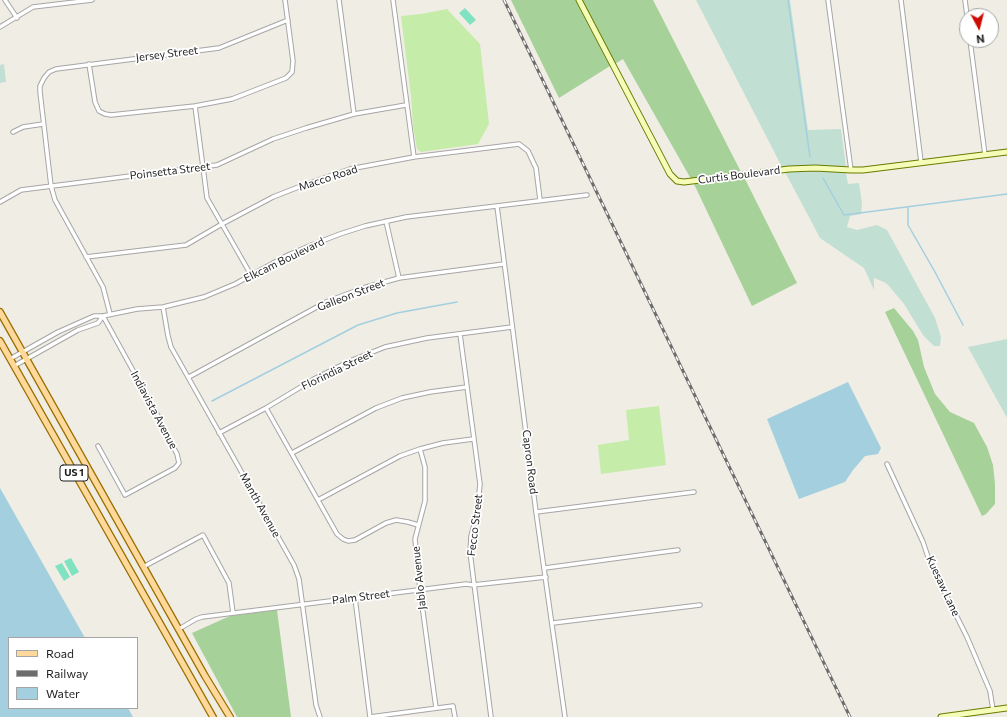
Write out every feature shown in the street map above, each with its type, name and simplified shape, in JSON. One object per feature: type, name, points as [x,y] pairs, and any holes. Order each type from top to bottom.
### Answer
[{"type":"main road","name":"US 1","points":[[0,312],[178,629],[230,717]]},
{"type":"main road","name":"US 1","points":[[0,341],[213,717]]},
{"type":"street","points":[[5,0],[17,18]]},
{"type":"street","points":[[0,27],[33,7],[92,0]]},
{"type":"street","points":[[89,64],[94,102],[100,111],[105,114],[111,115],[195,106],[232,99],[286,78],[292,72],[293,61],[286,0]]},
{"type":"street","points":[[339,0],[354,114]]},
{"type":"street","points":[[392,0],[414,157]]},
{"type":"street","name":"Curtis Boulevard","points":[[579,0],[670,174],[677,181],[684,182],[789,169],[815,168],[851,170],[1007,152]]},
{"type":"street","points":[[828,0],[851,170]]},
{"type":"street","points":[[901,0],[921,162]]},
{"type":"street","name":"Jersey Street","points":[[43,124],[40,86],[49,72],[56,69],[219,48],[288,20]]},
{"type":"street","points":[[971,48],[985,154]]},
{"type":"street","name":"Poinsetta Street","points":[[0,202],[21,190],[216,165],[273,139],[306,128],[354,114],[406,104]]},
{"type":"street","points":[[195,106],[207,198],[251,275]]},
{"type":"street","points":[[13,132],[24,127],[43,124],[51,186],[55,200],[102,287],[110,314]]},
{"type":"street","name":"Macco Road","points":[[86,257],[186,245],[222,224],[273,198],[308,183],[350,169],[414,157],[518,144],[528,151],[535,164],[540,200]]},
{"type":"street","name":"Elkcam Boulevard","points":[[10,359],[22,351],[82,320],[94,316],[163,307],[218,292],[288,255],[340,234],[406,217],[586,195]]},
{"type":"street","name":"Capron Road","points":[[498,206],[536,512],[565,717]]},
{"type":"street","points":[[386,221],[398,278]]},
{"type":"street","name":"Galleon Street","points":[[188,377],[326,302],[363,288],[398,278],[504,264]]},
{"type":"street","name":"Manth Avenue","points":[[163,307],[171,347],[294,565],[299,579],[316,705],[320,717]]},
{"type":"street","name":"Elkcam Boulevard","points":[[14,366],[78,330],[98,323],[103,316]]},
{"type":"street","name":"Indiavista Avenue","points":[[98,446],[125,495],[174,468],[178,463],[177,454],[158,416],[103,316]]},
{"type":"street","name":"Florindia Street","points":[[220,433],[266,408],[314,379],[385,347],[427,338],[512,327]]},
{"type":"street","name":"Fecco Street","points":[[460,334],[480,484],[477,514],[471,536],[470,552],[490,717]]},
{"type":"street","points":[[292,454],[376,408],[402,398],[467,387]]},
{"type":"street","points":[[266,408],[337,534],[348,541],[355,540],[386,523],[396,520],[418,525]]},
{"type":"street","points":[[318,500],[394,459],[420,448],[474,439]]},
{"type":"street","name":"Jablo Avenue","points":[[420,448],[425,467],[425,501],[415,539],[420,590],[436,708]]},
{"type":"street","name":"Kuesaw Lane","points":[[887,464],[923,542],[930,563],[967,638],[990,691],[993,710]]},
{"type":"street","points":[[536,512],[694,492]]},
{"type":"street","points":[[143,567],[203,535],[229,583],[233,613]]},
{"type":"street","points":[[545,568],[678,550]]},
{"type":"street","name":"Palm Street","points":[[178,629],[202,617],[466,584],[473,585],[546,577]]},
{"type":"street","points":[[355,598],[370,717],[453,706],[455,717]]},
{"type":"street","points":[[552,623],[700,605]]},
{"type":"street","points":[[941,717],[1007,708]]},
{"type":"green space","points":[[511,0],[576,0],[610,66],[559,98]]},
{"type":"green space","points":[[581,0],[653,0],[741,172],[691,179],[623,59],[615,64]]},
{"type":"green space","points":[[696,0],[790,0],[808,130],[841,129],[846,167],[782,167]]},
{"type":"green space","points":[[465,8],[476,20],[470,25],[459,13]]},
{"type":"green space","points":[[447,9],[480,44],[489,124],[478,144],[421,152],[417,149],[413,126],[411,96],[401,16]]},
{"type":"green space","points":[[4,64],[6,82],[0,83],[0,65]]},
{"type":"green space","points":[[815,171],[846,173],[848,184],[859,183],[862,203],[861,214],[850,216],[847,227],[857,230],[877,225],[887,230],[935,318],[941,337],[940,346],[934,346],[923,335],[904,304],[888,285],[874,278],[874,290],[864,268],[820,238],[785,172]]},
{"type":"green space","points":[[744,177],[797,283],[752,306],[694,184]]},
{"type":"green space","points":[[894,308],[913,331],[918,340],[924,367],[935,394],[950,412],[974,423],[987,447],[993,465],[995,504],[986,514],[982,516],[885,312]]},
{"type":"green space","points":[[1007,339],[1007,418],[968,347]]},
{"type":"green space","points":[[659,406],[666,465],[601,474],[598,445],[629,440],[626,410]]},
{"type":"green space","points":[[71,558],[79,572],[72,576],[64,561]]},
{"type":"green space","points":[[62,563],[70,577],[64,581],[55,566]]},
{"type":"green space","points":[[277,610],[291,717],[237,717],[192,633],[230,616]]},
{"type":"water","points":[[848,382],[881,448],[878,454],[865,456],[845,482],[799,499],[767,419]]},
{"type":"water","points":[[0,488],[84,637],[8,637],[8,709],[129,709],[133,717],[0,717]]},
{"type":"waterway","points":[[788,0],[810,157]]},
{"type":"waterway","points":[[823,178],[844,215],[1007,194]]},
{"type":"waterway","points":[[908,207],[908,225],[963,325]]},
{"type":"waterway","points":[[212,401],[358,325],[397,313],[457,302]]},
{"type":"railway","points":[[504,0],[850,717]]}]
